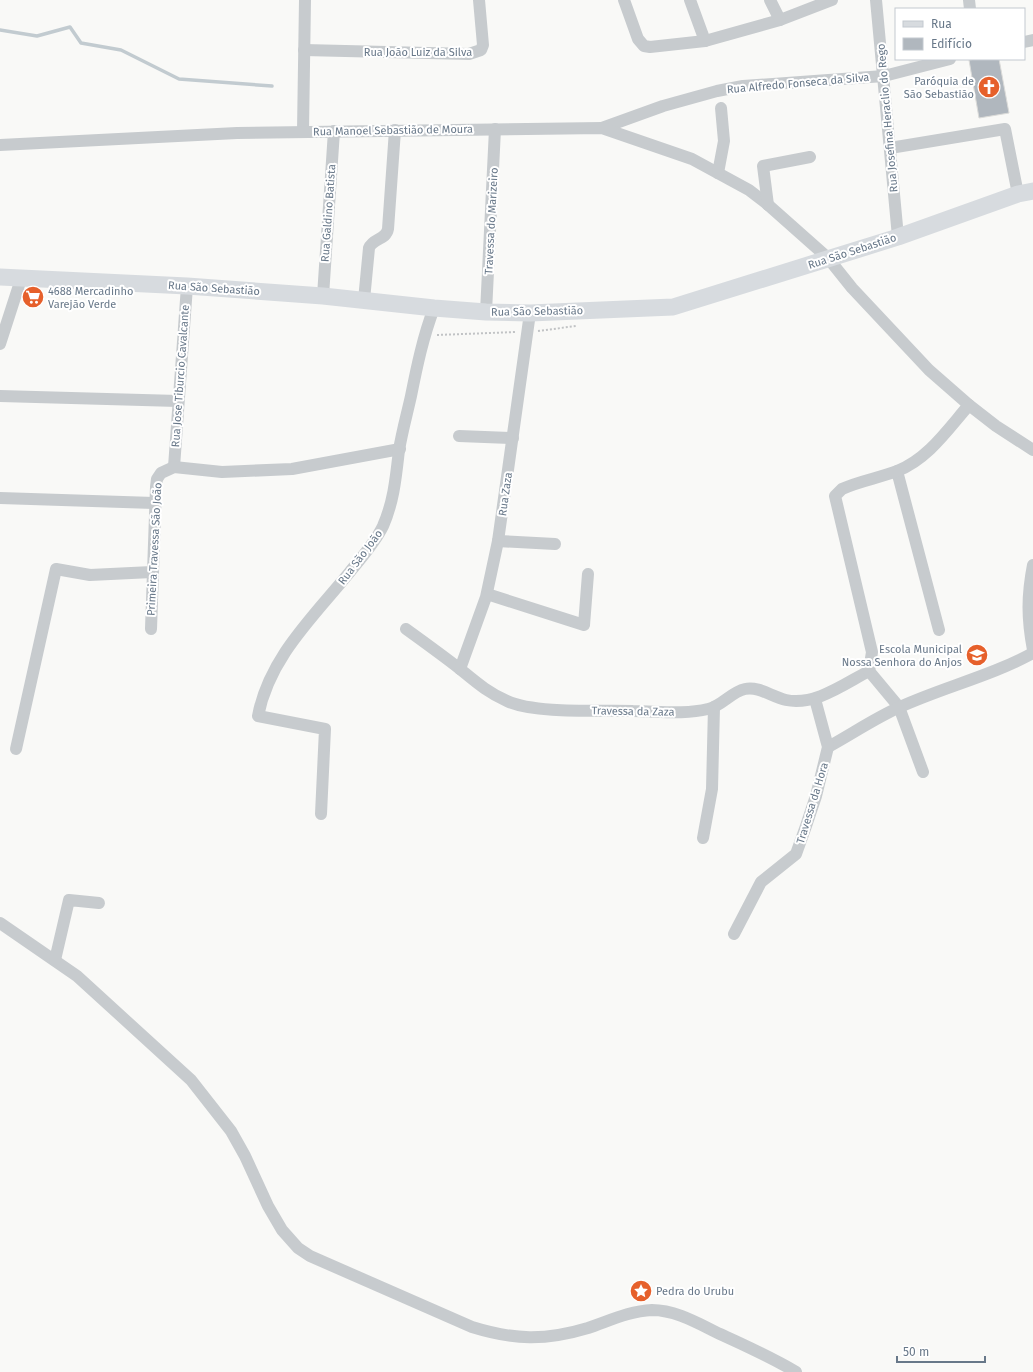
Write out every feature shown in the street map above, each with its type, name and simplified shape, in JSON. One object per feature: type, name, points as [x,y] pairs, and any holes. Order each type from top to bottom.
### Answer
[{"type":"street","points":[[303,131],[305,0]]},
{"type":"street","name":"Rua João Luiz da Silva","points":[[304,50],[469,54],[477,52],[482,50],[483,45],[479,0]]},
{"type":"street","points":[[624,0],[638,39],[644,46],[650,47],[705,41],[780,20],[832,0]]},
{"type":"street","points":[[690,0],[705,41]]},
{"type":"street","points":[[770,0],[780,20]]},
{"type":"street","name":"Rua Josefina Heraclio do Rego","points":[[876,0],[898,236]]},
{"type":"street","name":"Rua Alfredo Fonseca da Silva","points":[[602,128],[663,106],[743,86],[884,76],[946,60]]},
{"type":"street","points":[[718,173],[724,141],[721,108]]},
{"type":"street","name":"Rua Manoel Sebastião de Moura","points":[[0,145],[152,136],[303,131],[602,128],[692,158],[749,190],[828,258],[852,288],[929,370],[969,405],[996,426],[1033,450]]},
{"type":"street","points":[[890,148],[1005,129],[1026,192]]},
{"type":"street","points":[[364,300],[369,248],[372,242],[386,235],[389,223],[395,130]]},
{"type":"street","name":"Travessa do Marizeiro","points":[[486,312],[495,130]]},
{"type":"street","name":"Rua Galdino Batista","points":[[323,296],[334,131]]},
{"type":"street","points":[[768,205],[763,166],[810,157]]},
{"type":"street","name":"Rua São Sebastião","points":[[0,277],[187,286],[323,296],[486,312],[530,313],[673,307],[898,236],[1026,192]]},
{"type":"street","points":[[0,344],[21,279]]},
{"type":"street","name":"Rua Jose Tiburcio Cavalcante","points":[[174,467],[187,286]]},
{"type":"street","name":"Rua São João","points":[[321,814],[325,729],[258,716],[261,697],[270,676],[282,655],[376,539],[391,505],[400,449],[423,336],[434,308]]},
{"type":"street","name":"Rua Zaza","points":[[460,669],[487,594],[498,541],[530,313]]},
{"type":"street","points":[[0,396],[178,401]]},
{"type":"street","points":[[922,772],[898,707],[869,671],[872,652],[836,496],[839,490],[850,485],[897,471],[926,454],[969,405]]},
{"type":"street","points":[[459,436],[513,438]]},
{"type":"street","points":[[174,467],[222,472],[284,470],[337,462],[400,449]]},
{"type":"street","name":"Primeira Travessa São João","points":[[151,629],[154,503],[158,475],[164,470],[174,467]]},
{"type":"street","points":[[897,471],[939,630]]},
{"type":"street","points":[[0,498],[154,503]]},
{"type":"street","points":[[498,541],[555,544]]},
{"type":"street","points":[[1033,565],[1027,606],[1028,623],[1033,650]]},
{"type":"street","points":[[16,749],[56,569],[90,575],[152,572]]},
{"type":"street","points":[[487,594],[584,625],[588,574]]},
{"type":"street","name":"Travessa da Zaza","points":[[406,629],[492,694],[509,702],[530,707],[598,711],[670,712],[701,710],[714,707],[741,690],[750,689],[760,690],[789,700],[815,699],[869,671]]},
{"type":"street","points":[[828,747],[898,707],[993,672],[1033,653]]},
{"type":"street","name":"Travessa da Hora","points":[[734,934],[761,882],[796,854],[816,796],[828,747],[815,699]]},
{"type":"street","points":[[703,838],[712,790],[714,707]]},
{"type":"street","points":[[55,960],[69,900],[99,903]]},
{"type":"street","points":[[0,923],[78,976],[192,1080],[231,1131],[246,1156],[268,1206],[282,1230],[298,1248],[310,1256],[465,1324],[489,1333],[505,1336],[539,1338],[570,1332],[630,1314],[652,1310],[663,1311],[691,1320],[770,1356],[796,1372]]},
{"type":"building","name":"Paróquia de São Sebastião","points":[[969,60],[999,60],[1009,113],[979,118]]},
{"type":"waterway","points":[[0,30],[37,36],[70,27],[81,43],[121,50],[179,79],[272,86]]},
{"type":"place","name":"Paróquia de São Sebastião","points":[[989,87]]},
{"type":"place","name":"4688 Mercadinho Varejão Verde","points":[[33,297]]},
{"type":"place","name":"Escola Municipal Nossa Senhora do Anjos","points":[[977,655]]},
{"type":"place","name":"Pedra do Urubu","points":[[641,1291]]}]
